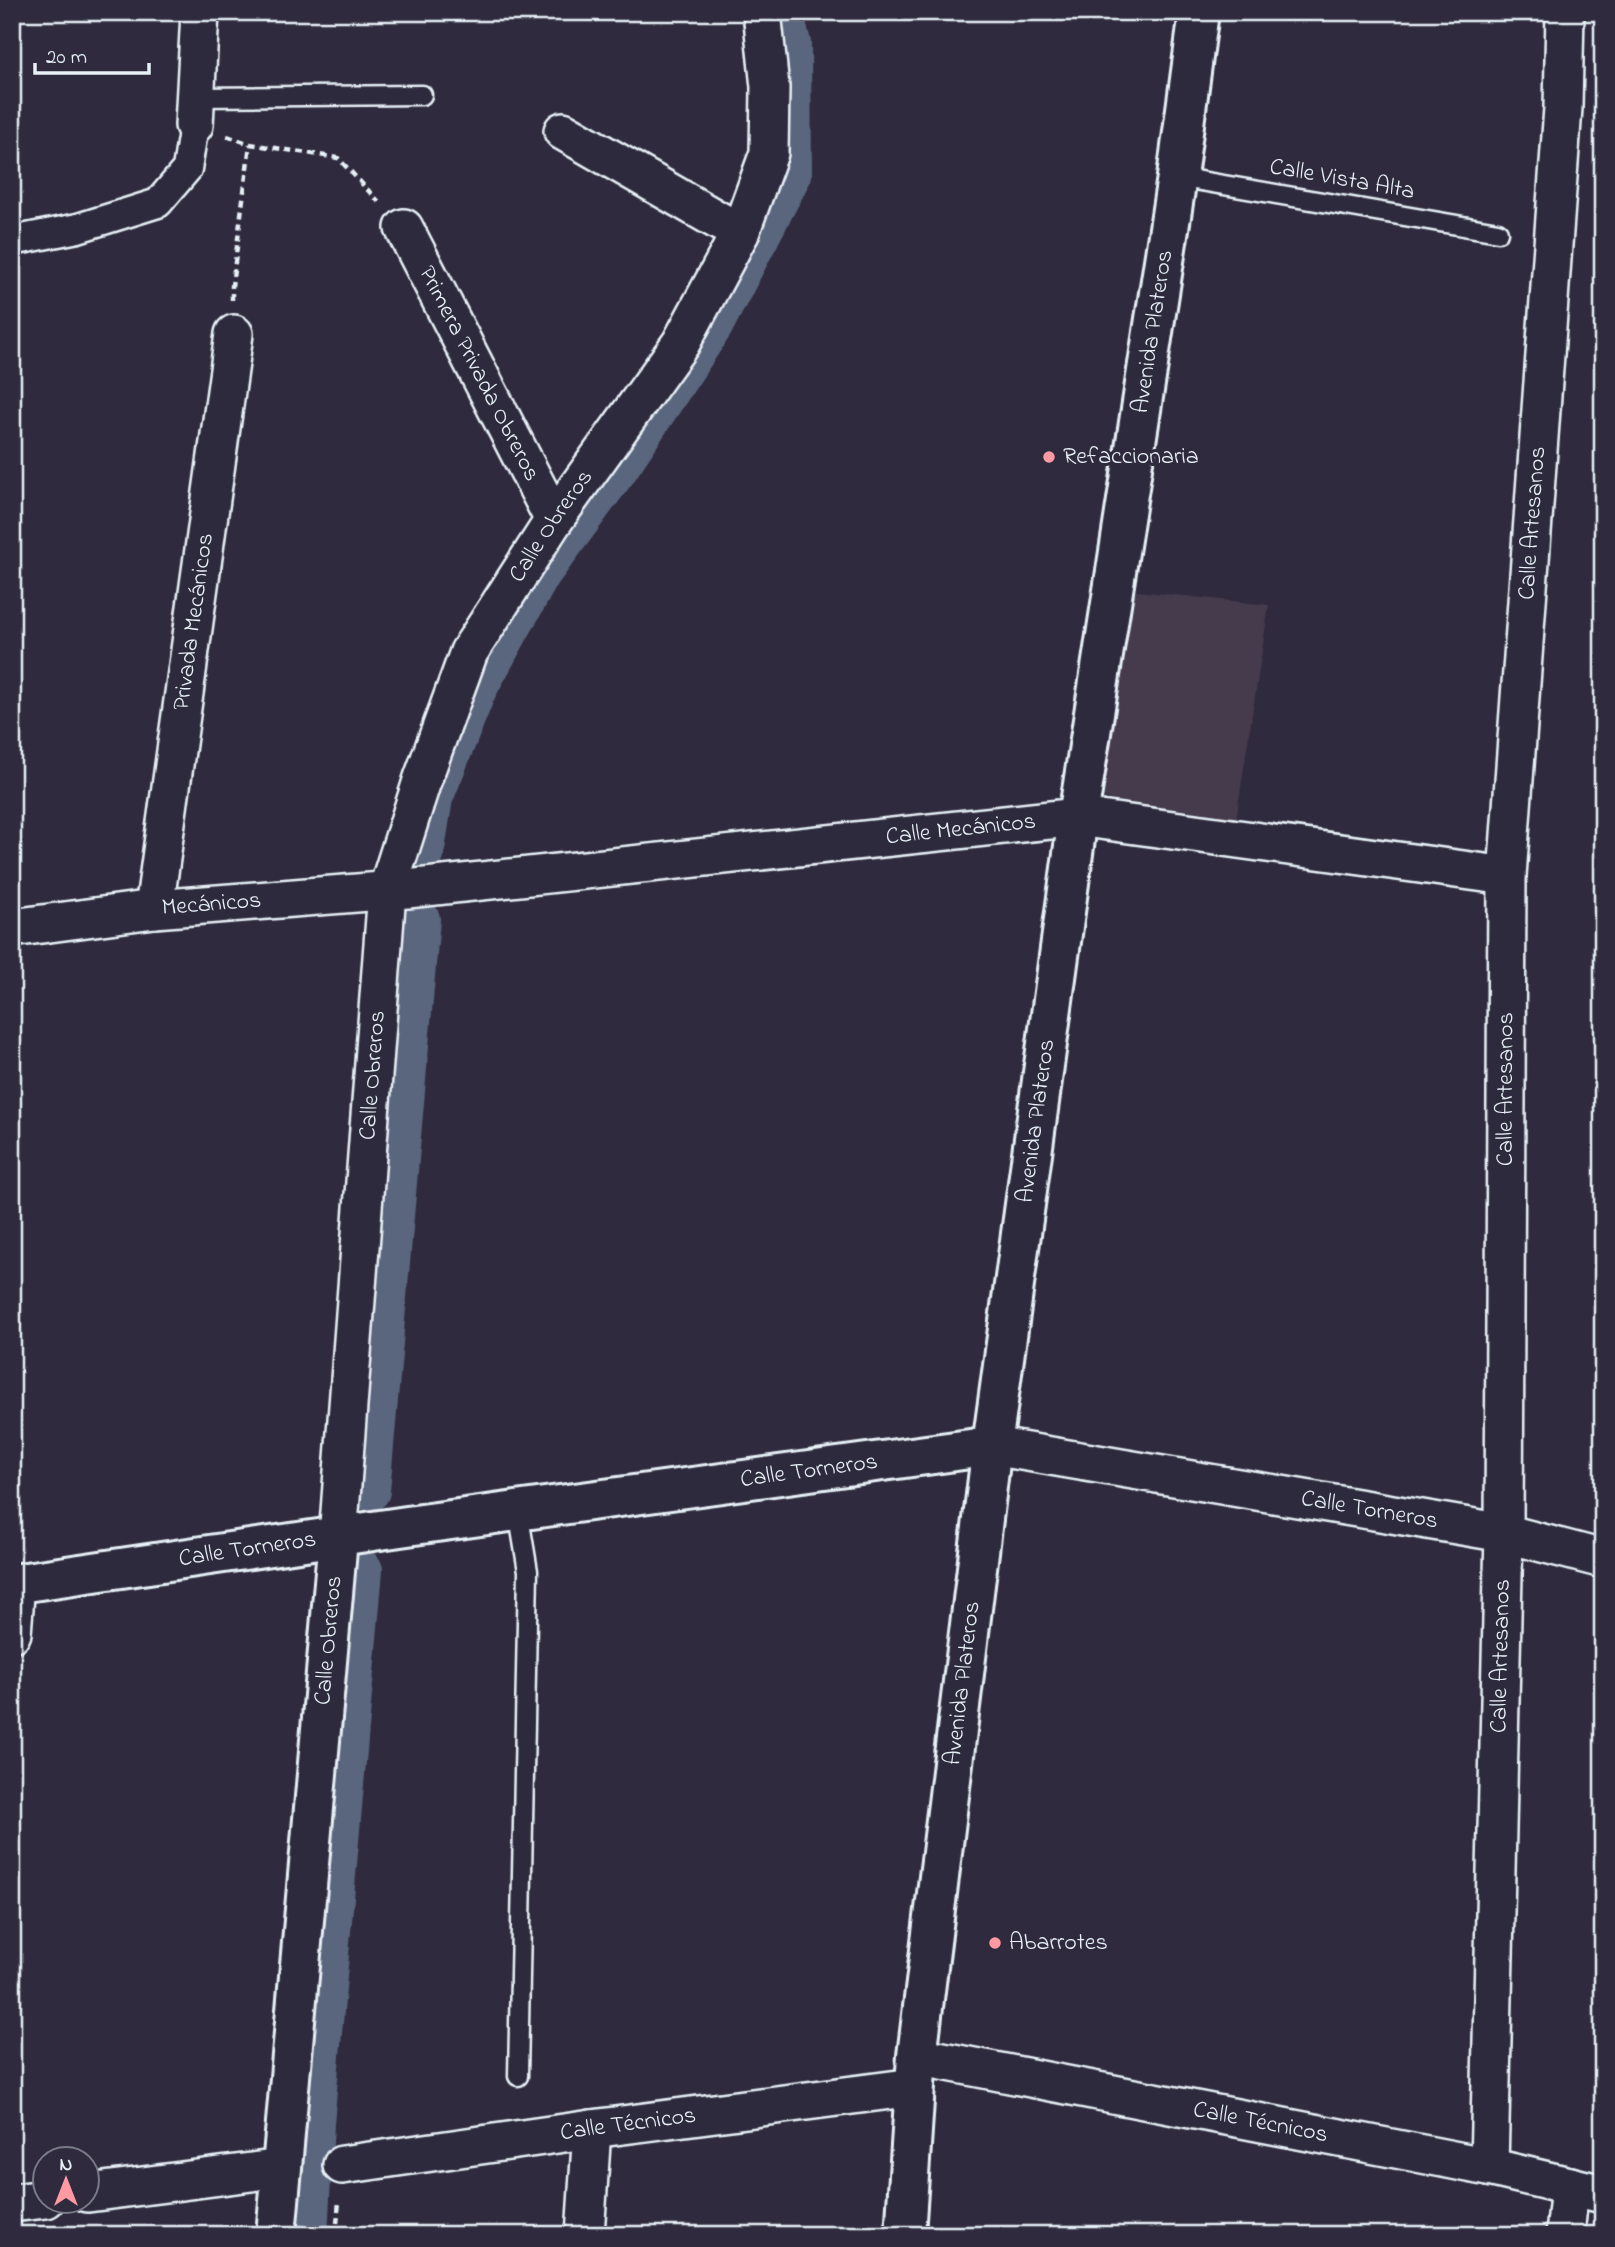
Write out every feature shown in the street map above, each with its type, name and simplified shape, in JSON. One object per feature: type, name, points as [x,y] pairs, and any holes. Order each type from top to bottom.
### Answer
[{"type":"street","points":[[12,241],[78,228],[158,204],[187,169],[194,111],[200,12]]},
{"type":"street","name":"Calle Obreros","points":[[276,2235],[338,1538],[400,889],[422,780],[469,652],[554,520],[681,343],[740,233],[769,153],[770,87],[762,12]]},
{"type":"street","name":"Avenida Plateros","points":[[905,2235],[915,2072],[992,1446],[1078,817],[1177,177],[1199,12]]},
{"type":"street","name":"Calle Artesanos","points":[[1489,2167],[1504,1533],[1507,876],[1563,108],[1565,12]]},
{"type":"street","points":[[563,131],[740,233]]},
{"type":"street","name":"Primera Privada Obreros","points":[[404,229],[554,520]]},
{"type":"street","name":"Privada Mecánicos","points":[[153,909],[234,334]]},
{"type":"street","name":"Calle Mecánicos","points":[[400,889],[1078,817],[1507,876]]},
{"type":"street","name":"Mecánicos","points":[[12,929],[153,909],[400,889]]},
{"type":"street","name":"Calle Torneros","points":[[14,1584],[992,1446],[1504,1533],[1603,1559]]},
{"type":"street","points":[[12,1633],[14,1584]]},
{"type":"street","name":"Calle Técnicos","points":[[342,2165],[592,2129],[915,2072],[1489,2167],[1587,2190]]},
{"type":"street","points":[[585,2235],[592,2129]]},
{"type":"street","points":[[102,2191],[282,2168]]},
{"type":"street","points":[[1565,2235],[1587,2190]]},
{"type":"street","points":[[12,2203],[32,2201]]},
{"type":"lane","points":[[194,111],[422,95]]},
{"type":"lane","name":"Calle Vista Alta","points":[[1177,177],[1498,232]]},
{"type":"lane","points":[[518,1511],[528,1571],[519,2076]]},
{"type":"path","points":[[194,111],[250,144],[338,158],[404,229]]},
{"type":"path","points":[[234,334],[232,286],[250,144]]},
{"type":"shaded area","points":[[1129,590],[1269,605],[1236,820],[1145,811],[1097,795]]},
{"type":"waterway","points":[[424,855],[433,798],[477,689],[540,575],[616,472],[713,326],[792,174],[791,43],[783,12]]},
{"type":"waterway","points":[[370,1491],[420,919]]},
{"type":"waterway","points":[[308,2235],[314,2123],[363,1570]]},
{"type":"place","name":"Refaccionaria","points":[[1049,457]]},
{"type":"place","name":"Abarrotes","points":[[995,1943]]}]
